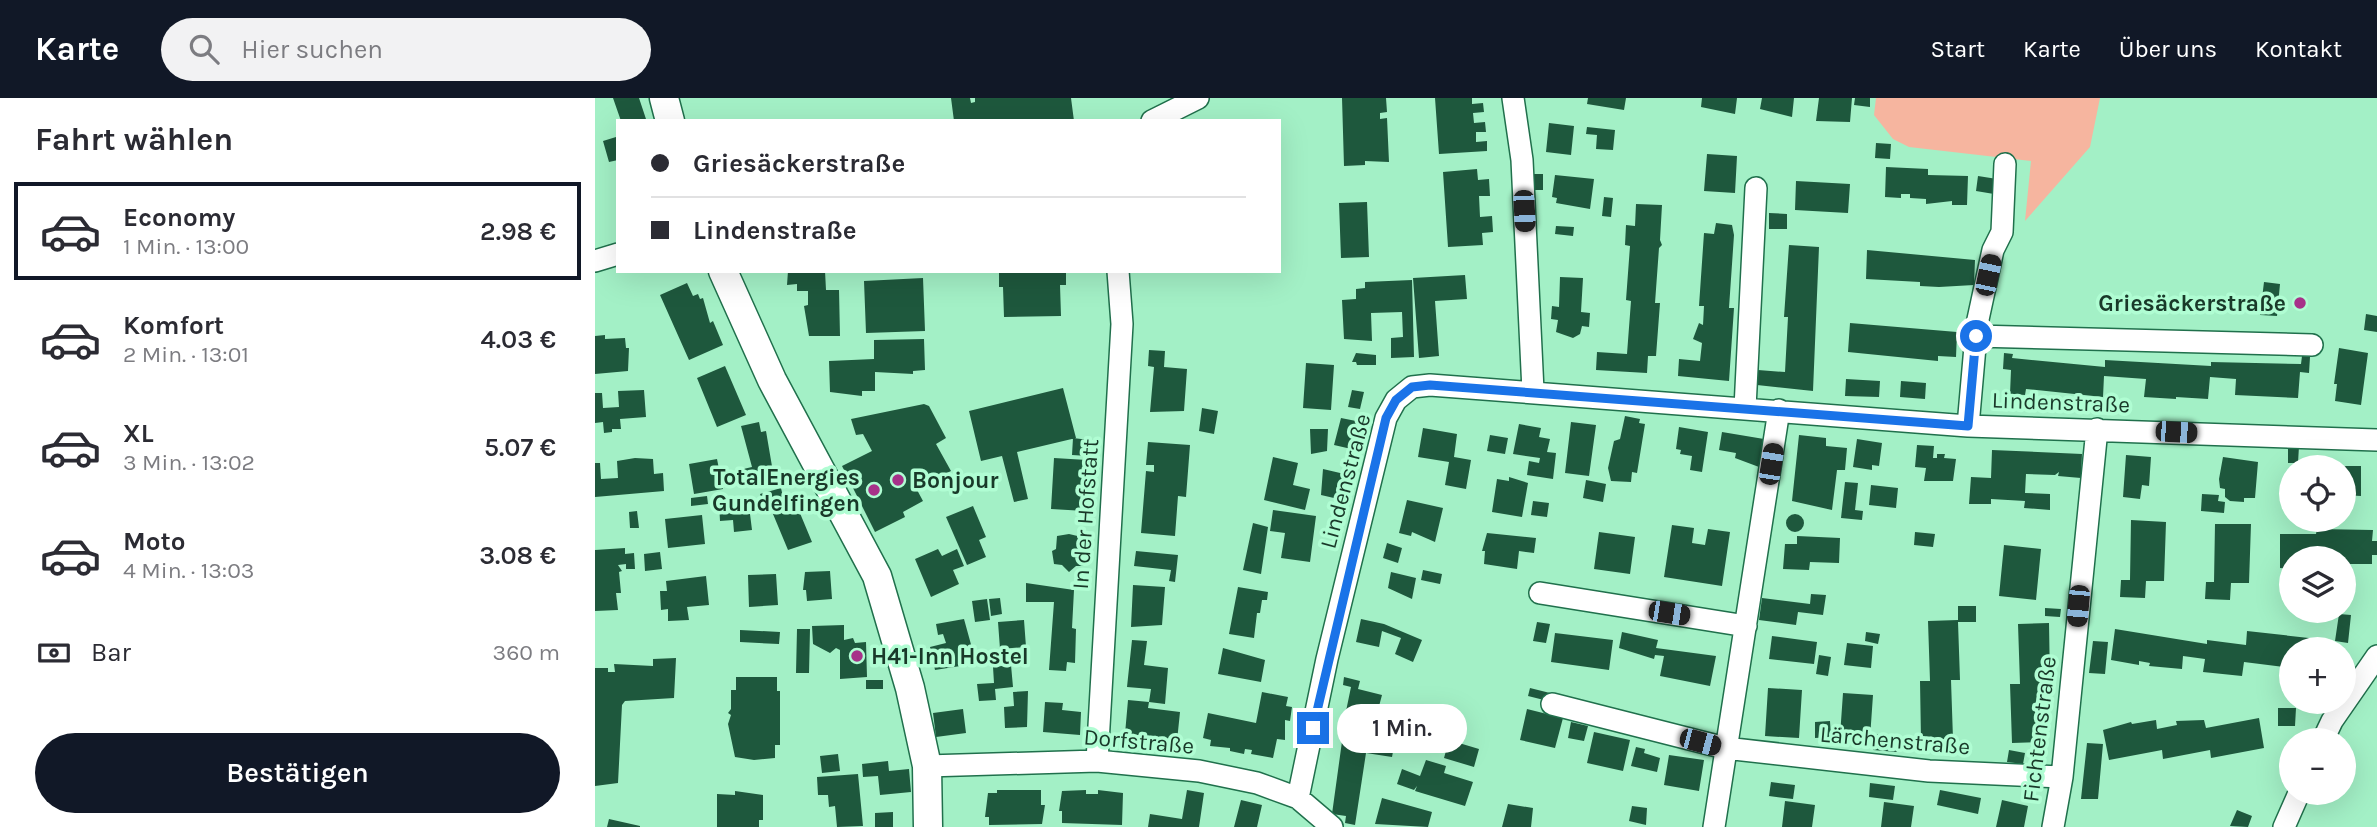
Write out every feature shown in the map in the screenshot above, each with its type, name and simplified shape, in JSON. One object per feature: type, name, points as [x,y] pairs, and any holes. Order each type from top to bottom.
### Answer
[{"type":"street","points":[[664,98],[669,119]]},
{"type":"street","points":[[1156,119],[1198,98]]},
{"type":"street","points":[[1513,98],[1522,160],[1533,391]]},
{"type":"street","points":[[1968,426],[1976,336],[1993,250],[2002,232],[2005,164]]},
{"type":"street","points":[[1745,408],[1756,188]]},
{"type":"street","points":[[595,261],[616,255]]},
{"type":"street","points":[[724,273],[772,380],[877,576],[910,688],[927,766],[928,827]]},
{"type":"street","name":"In der Hofstatt","points":[[1097,761],[1122,338],[1118,273]]},
{"type":"street","points":[[1976,336],[2312,345]]},
{"type":"street","name":"Lindenstraße","points":[[1298,798],[1327,659],[1386,418],[1396,400],[1412,387],[1430,385],[1533,391],[1968,426],[2377,440]]},
{"type":"street","points":[[1714,827],[1780,410]]},
{"type":"street","name":"Fichtenstraße","points":[[2053,827],[2062,777],[2097,429]]},
{"type":"street","points":[[1540,593],[1746,625]]},
{"type":"street","points":[[2329,728],[2377,656]]},
{"type":"street","name":"Lärchenstraße","points":[[1552,704],[1725,748],[1929,771],[2062,777]]},
{"type":"street","name":"Dorfstraße","points":[[927,766],[1097,761],[1199,771],[1257,783],[1298,798],[1332,827]]},
{"type":"street","points":[[2284,827],[2294,805]]},
{"type":"shaded area","points":[[1876,98],[2100,98],[2090,147],[2025,221],[2031,161],[1909,147],[1893,139],[1874,115]]},
{"type":"building","points":[[613,98],[639,98],[646,119],[620,119]]},
{"type":"building","points":[[951,98],[970,98],[971,103],[975,102],[975,98],[1071,98],[1074,119],[954,119]]},
{"type":"building","points":[[1342,98],[1386,98],[1387,112],[1380,113],[1380,119],[1387,118],[1389,162],[1365,161],[1365,165],[1344,166]]},
{"type":"building","points":[[1435,98],[1472,98],[1472,104],[1483,103],[1484,112],[1473,113],[1474,123],[1485,122],[1486,132],[1476,132],[1476,142],[1487,141],[1487,151],[1439,154]]},
{"type":"building","points":[[1588,98],[1626,98],[1624,110],[1587,104]]},
{"type":"building","points":[[1702,98],[1737,98],[1735,114],[1701,107]]},
{"type":"building","points":[[1762,98],[1794,98],[1792,117],[1760,109]]},
{"type":"building","points":[[1819,98],[1852,98],[1850,122],[1816,121]]},
{"type":"building","points":[[1855,98],[1870,98],[1870,107],[1854,105]]},
{"type":"building","points":[[1549,123],[1574,126],[1571,155],[1546,152]]},
{"type":"building","points":[[1587,127],[1615,130],[1613,150],[1596,149],[1597,135],[1586,134]]},
{"type":"building","points":[[616,137],[616,160],[609,162],[603,141]]},
{"type":"building","points":[[1876,143],[1891,144],[1890,159],[1875,158]]},
{"type":"building","points":[[1707,154],[1737,156],[1735,193],[1704,191]]},
{"type":"building","points":[[1886,167],[1928,169],[1928,175],[1968,176],[1967,205],[1952,205],[1952,201],[1926,204],[1926,199],[1910,198],[1910,194],[1901,194],[1901,198],[1885,197]]},
{"type":"building","points":[[1477,169],[1478,180],[1489,179],[1490,196],[1479,196],[1480,217],[1492,216],[1493,232],[1482,233],[1483,245],[1448,247],[1443,172]]},
{"type":"building","points":[[1534,174],[1543,174],[1543,190],[1534,190]]},
{"type":"building","points":[[1555,175],[1594,179],[1590,209],[1556,203],[1557,198],[1552,197]]},
{"type":"building","points":[[1978,176],[1997,179],[1994,194],[1976,191]]},
{"type":"building","points":[[1796,181],[1850,184],[1848,213],[1795,210]]},
{"type":"building","points":[[1604,197],[1613,198],[1611,217],[1602,216]]},
{"type":"building","points":[[1367,202],[1369,257],[1341,258],[1339,203]]},
{"type":"building","points":[[1636,204],[1662,205],[1662,245],[1659,248],[1655,303],[1660,303],[1656,356],[1648,356],[1647,373],[1596,370],[1597,352],[1627,354],[1631,301],[1626,300],[1630,246],[1625,245],[1626,225],[1635,226]]},
{"type":"building","points":[[1769,213],[1787,214],[1787,229],[1769,229]]},
{"type":"building","points":[[1716,223],[1732,225],[1734,235],[1729,308],[1734,308],[1729,381],[1678,376],[1679,359],[1700,361],[1702,343],[1693,339],[1699,323],[1703,325],[1704,306],[1699,306],[1704,233],[1714,234]]},
{"type":"building","points":[[1556,226],[1574,227],[1573,236],[1555,234]]},
{"type":"building","points":[[1789,245],[1819,247],[1813,391],[1757,385],[1758,370],[1785,372],[1788,317],[1784,317]]},
{"type":"building","points":[[1867,250],[1975,260],[1974,285],[1920,286],[1920,282],[1866,279]]},
{"type":"building","points":[[788,273],[825,273],[826,290],[839,290],[840,336],[809,336],[804,306],[808,305],[808,291],[797,291],[797,284],[787,285]]},
{"type":"building","points":[[999,273],[1066,273],[1066,285],[1060,285],[1061,316],[1004,317],[1003,287],[999,287]]},
{"type":"building","points":[[1465,275],[1467,299],[1435,301],[1439,356],[1419,358],[1413,278]]},
{"type":"building","points":[[1560,277],[1583,278],[1581,312],[1590,313],[1589,327],[1582,326],[1580,334],[1573,338],[1556,332],[1558,320],[1551,319],[1552,306],[1559,307]]},
{"type":"building","points":[[923,278],[925,331],[866,333],[864,281]]},
{"type":"building","points":[[1412,280],[1414,357],[1391,358],[1391,338],[1403,337],[1402,312],[1371,313],[1372,341],[1344,339],[1342,300],[1356,299],[1356,289],[1365,288],[1365,282]]},
{"type":"building","points":[[2264,282],[2280,284],[2277,316],[2260,315]]},
{"type":"building","points":[[687,283],[693,296],[698,294],[700,299],[703,298],[710,323],[713,321],[723,345],[689,360],[660,295]]},
{"type":"building","points":[[2366,314],[2377,316],[2377,332],[2364,330]]},
{"type":"building","points":[[1850,323],[1957,332],[1956,357],[1938,356],[1938,361],[1848,352]]},
{"type":"building","points":[[605,335],[605,339],[625,338],[626,348],[629,348],[628,371],[595,374],[595,336]]},
{"type":"building","points":[[924,339],[925,370],[913,371],[913,374],[875,372],[875,391],[862,391],[862,396],[830,392],[829,361],[874,359],[874,340]]},
{"type":"building","points":[[2339,348],[2368,353],[2361,405],[2335,401],[2337,384],[2334,384]]},
{"type":"building","points":[[1149,350],[1165,351],[1164,367],[1187,369],[1184,411],[1150,412],[1154,367],[1148,366]]},
{"type":"building","points":[[1356,353],[1376,355],[1376,365],[1357,365],[1352,362]]},
{"type":"building","points":[[2004,353],[2013,354],[2012,358],[2105,367],[2105,360],[2211,366],[2211,362],[2301,364],[2302,356],[2310,357],[2309,373],[2300,372],[2298,398],[2235,395],[2236,379],[2210,377],[2208,399],[2176,399],[2144,397],[2146,379],[2104,376],[2103,397],[2026,389],[2025,395],[2010,394],[2011,370],[2003,369]]},
{"type":"building","points":[[1306,363],[1334,365],[1331,410],[1303,408]]},
{"type":"building","points":[[725,366],[746,415],[717,427],[697,378]]},
{"type":"building","points":[[1846,379],[1880,381],[1879,397],[1845,396]]},
{"type":"building","points":[[1901,381],[1926,383],[1925,399],[1900,397]]},
{"type":"building","points":[[1063,388],[1076,438],[1017,452],[1028,499],[1014,502],[1002,456],[981,461],[969,411]]},
{"type":"building","points":[[644,390],[646,417],[620,419],[621,429],[604,433],[603,422],[595,423],[595,393],[602,393],[603,408],[619,407],[618,391]]},
{"type":"building","points":[[1352,390],[1364,392],[1360,409],[1348,407]]},
{"type":"building","points":[[924,404],[929,406],[946,438],[936,444],[951,471],[916,488],[923,501],[903,512],[905,517],[875,532],[842,466],[872,451],[863,434],[856,435],[851,419]]},
{"type":"building","points":[[1202,408],[1218,411],[1214,434],[1199,431]]},
{"type":"building","points":[[1625,416],[1640,419],[1639,423],[1645,424],[1637,473],[1632,472],[1631,482],[1611,481],[1608,468],[1614,441],[1620,439]]},
{"type":"building","points":[[1341,418],[1366,423],[1360,451],[1334,445]]},
{"type":"building","points":[[759,422],[761,432],[766,431],[774,478],[742,484],[739,470],[752,467],[741,426]]},
{"type":"building","points":[[1571,422],[1596,425],[1589,476],[1565,473]]},
{"type":"building","points":[[1519,424],[1541,428],[1539,437],[1550,439],[1547,452],[1556,453],[1553,479],[1527,475],[1529,461],[1539,463],[1540,458],[1513,454]]},
{"type":"building","points":[[1679,427],[1708,432],[1702,472],[1690,470],[1692,456],[1680,454],[1681,450],[1676,449]]},
{"type":"building","points":[[1423,428],[1457,434],[1454,457],[1471,460],[1466,489],[1445,485],[1449,462],[1418,457]]},
{"type":"building","points":[[1310,429],[1328,429],[1327,451],[1311,454]]},
{"type":"building","points":[[1722,432],[1764,439],[1759,467],[1735,458],[1736,453],[1719,450]]},
{"type":"building","points":[[1490,435],[1508,438],[1505,454],[1487,451]]},
{"type":"building","points":[[1799,435],[1826,438],[1826,446],[1847,448],[1845,470],[1837,470],[1832,510],[1792,501]]},
{"type":"building","points":[[1073,438],[1089,440],[1088,456],[1072,455]]},
{"type":"building","points":[[1857,439],[1882,443],[1879,466],[1872,465],[1872,470],[1853,467]]},
{"type":"building","points":[[1148,442],[1190,445],[1186,497],[1178,496],[1175,536],[1141,533],[1146,471],[1154,472],[1154,465],[1146,465]]},
{"type":"building","points":[[1917,445],[1934,446],[1933,458],[1937,458],[1937,454],[1945,454],[1944,458],[1956,459],[1953,481],[1924,481],[1926,468],[1915,467]]},
{"type":"building","points":[[2288,446],[2299,446],[2298,455],[2288,455]]},
{"type":"building","points":[[1992,450],[2082,454],[2081,478],[2058,476],[2059,472],[2055,475],[2026,474],[2025,493],[2050,494],[2050,510],[2024,508],[2025,501],[1991,499],[1991,504],[1969,504],[1971,477],[1991,478]]},
{"type":"building","points":[[2126,455],[2151,457],[2149,486],[2142,485],[2140,499],[2123,497]]},
{"type":"building","points":[[1273,457],[1298,463],[1293,485],[1310,489],[1305,510],[1264,500]]},
{"type":"building","points":[[2223,457],[2258,462],[2255,498],[2244,498],[2244,502],[2230,501],[2225,497],[2225,489],[2220,488],[2219,479]]},
{"type":"building","points":[[1054,458],[1087,460],[1085,511],[1051,509]]},
{"type":"building","points":[[653,459],[654,474],[663,473],[664,491],[595,497],[595,463],[600,463],[601,479],[618,478],[617,461]]},
{"type":"building","points":[[717,459],[723,489],[694,494],[689,464]]},
{"type":"building","points":[[2356,466],[2361,466],[2361,496],[2356,496]]},
{"type":"building","points":[[1323,469],[1353,476],[1347,501],[1321,495]]},
{"type":"building","points":[[1509,477],[1528,483],[1522,517],[1492,512],[1497,479],[1509,481]]},
{"type":"building","points":[[1586,480],[1606,484],[1603,502],[1583,498]]},
{"type":"building","points":[[1845,482],[1858,483],[1855,510],[1863,511],[1862,520],[1841,518]]},
{"type":"building","points":[[1871,485],[1898,488],[1896,508],[1869,505]]},
{"type":"building","points":[[781,488],[783,497],[763,503],[760,494]]},
{"type":"building","points":[[2202,494],[2219,495],[2218,501],[2225,502],[2224,513],[2201,511]]},
{"type":"building","points":[[707,496],[708,504],[691,506],[691,498]]},
{"type":"building","points":[[748,498],[752,530],[734,532],[733,520],[720,521],[719,503]]},
{"type":"building","points":[[1407,500],[1443,508],[1435,542],[1412,532],[1411,536],[1399,533]]},
{"type":"building","points":[[1533,501],[1549,503],[1547,517],[1531,515]]},
{"type":"building","points":[[797,506],[812,542],[788,550],[773,514]]},
{"type":"building","points":[[973,506],[986,537],[979,540],[986,557],[967,565],[946,517]]},
{"type":"building","points":[[1273,510],[1316,516],[1310,562],[1281,558],[1285,533],[1270,531]]},
{"type":"building","points":[[637,511],[639,528],[630,528],[629,512]]},
{"type":"building","points":[[1795,514],[1801,517],[1804,523],[1801,529],[1795,532],[1789,529],[1786,523],[1789,517]]},
{"type":"building","points":[[702,515],[705,544],[668,548],[665,519]]},
{"type":"building","points":[[2131,520],[2166,522],[2164,581],[2146,581],[2145,598],[2120,597],[2121,580],[2130,580]]},
{"type":"building","points":[[1253,523],[1268,527],[1261,574],[1243,570]]},
{"type":"building","points":[[2215,524],[2251,524],[2249,583],[2231,583],[2230,600],[2205,599],[2206,582],[2214,582]]},
{"type":"building","points":[[1672,525],[1694,528],[1692,543],[1705,545],[1708,529],[1730,532],[1722,586],[1664,577]]},
{"type":"building","points":[[2373,530],[2372,541],[2377,541],[2377,555],[2372,555],[2372,564],[2356,564],[2356,546],[2280,546],[2280,534]]},
{"type":"building","points":[[1599,532],[1635,537],[1630,574],[1594,569]]},
{"type":"building","points":[[1915,532],[1935,534],[1933,547],[1914,545]]},
{"type":"building","points":[[1487,533],[1536,538],[1534,553],[1519,551],[1517,569],[1484,564],[1485,551],[1482,551]]},
{"type":"building","points":[[1069,534],[1086,538],[1084,566],[1076,566],[1069,572],[1062,565],[1054,564],[1052,551],[1056,549],[1057,536]]},
{"type":"building","points":[[1797,536],[1840,538],[1839,563],[1810,562],[1809,570],[1783,569],[1785,544],[1797,544]]},
{"type":"building","points":[[1387,543],[1402,548],[1398,563],[1383,558]]},
{"type":"building","points":[[2004,545],[2041,549],[2036,600],[1999,596]]},
{"type":"building","points":[[625,548],[625,554],[634,553],[635,569],[626,569],[626,564],[618,565],[622,571],[619,572],[621,593],[616,593],[618,610],[595,611],[595,550]]},
{"type":"building","points":[[938,549],[942,556],[957,549],[964,566],[953,570],[959,584],[931,597],[915,559]]},
{"type":"building","points":[[1136,551],[1178,555],[1175,582],[1169,581],[1171,570],[1134,566]]},
{"type":"building","points":[[660,552],[662,569],[645,571],[644,554]]},
{"type":"building","points":[[1423,570],[1442,574],[1440,584],[1421,580]]},
{"type":"building","points":[[830,571],[832,599],[807,601],[806,590],[803,590],[805,572]]},
{"type":"building","points":[[1391,572],[1416,578],[1412,599],[1388,588]]},
{"type":"building","points":[[776,574],[778,605],[749,607],[748,575]]},
{"type":"building","points":[[706,576],[709,605],[687,607],[689,620],[668,621],[668,609],[661,610],[660,591],[667,591],[666,581]]},
{"type":"building","points":[[1026,583],[1074,590],[1072,628],[1076,629],[1075,663],[1067,662],[1066,671],[1049,670],[1054,602],[1026,602]]},
{"type":"building","points":[[1133,585],[1165,587],[1162,625],[1131,627]]},
{"type":"building","points":[[1238,587],[1268,592],[1267,600],[1262,600],[1260,613],[1257,613],[1254,638],[1229,634]]},
{"type":"building","points":[[1811,594],[1826,595],[1823,615],[1798,612],[1796,625],[1759,620],[1762,598],[1810,604]]},
{"type":"building","points":[[1000,598],[1002,614],[991,616],[989,599]]},
{"type":"building","points":[[987,599],[990,620],[975,622],[972,601]]},
{"type":"building","points":[[1958,606],[1976,606],[1976,622],[1958,622],[1960,680],[1951,680],[1953,739],[1921,740],[1920,681],[1930,681],[1928,621],[1958,620]]},
{"type":"building","points":[[2045,608],[2061,609],[2060,617],[2045,616]]},
{"type":"building","points":[[964,619],[975,659],[973,664],[935,670],[930,647],[946,643],[943,634],[938,635],[936,624]]},
{"type":"building","points":[[1361,619],[1384,624],[1422,640],[1413,662],[1395,654],[1401,638],[1382,631],[1379,647],[1356,642]]},
{"type":"building","points":[[1024,620],[1026,647],[1000,649],[998,622]]},
{"type":"building","points":[[1537,622],[1550,624],[1546,643],[1533,641]]},
{"type":"building","points":[[2049,623],[2050,683],[2041,683],[2043,742],[2012,743],[2010,684],[2020,684],[2018,624]]},
{"type":"building","points":[[2338,623],[2350,623],[2349,637],[2336,637]]},
{"type":"building","points":[[844,625],[844,640],[853,638],[855,643],[866,642],[867,677],[840,679],[840,650],[836,648],[830,653],[813,644],[812,626]]},
{"type":"building","points":[[797,629],[810,629],[809,673],[796,673]]},
{"type":"building","points":[[2115,629],[2207,644],[2207,640],[2246,645],[2247,631],[2300,637],[2279,637],[2279,666],[2244,662],[2242,676],[2203,672],[2205,659],[2183,656],[2182,669],[2149,666],[2150,663],[2139,661],[2139,665],[2111,660]]},
{"type":"building","points":[[740,630],[780,632],[779,644],[740,642]]},
{"type":"building","points":[[1622,632],[1658,640],[1656,648],[1716,656],[1710,686],[1660,676],[1664,656],[1655,655],[1654,659],[1619,648]]},
{"type":"building","points":[[1866,632],[1880,634],[1878,644],[1865,641]]},
{"type":"building","points":[[1555,633],[1613,640],[1609,670],[1551,662]]},
{"type":"building","points":[[1772,636],[1817,642],[1814,664],[1769,659]]},
{"type":"building","points":[[1132,640],[1147,641],[1144,665],[1168,668],[1165,704],[1149,702],[1151,689],[1127,687]]},
{"type":"building","points":[[2093,641],[2108,642],[2105,674],[2089,673]]},
{"type":"building","points":[[1847,643],[1873,646],[1871,668],[1844,665]]},
{"type":"building","points":[[1223,648],[1265,660],[1261,682],[1218,674]]},
{"type":"building","points":[[1819,655],[1831,657],[1828,676],[1816,674]]},
{"type":"building","points":[[676,658],[674,698],[625,701],[622,705],[618,783],[595,786],[595,668],[608,668],[608,672],[615,672],[614,664],[653,666],[653,659]]},
{"type":"building","points":[[1011,665],[1013,687],[995,689],[996,700],[979,701],[977,684],[994,683],[993,667]]},
{"type":"building","points":[[736,677],[777,677],[777,691],[780,691],[780,745],[775,745],[775,758],[754,760],[735,757],[728,724],[731,715],[728,713],[731,709],[731,690],[736,690]]},
{"type":"building","points":[[1344,677],[1360,681],[1358,689],[1382,695],[1374,725],[1345,716],[1351,687],[1343,685]]},
{"type":"building","points":[[866,680],[883,680],[883,689],[866,689]]},
{"type":"building","points":[[1530,688],[1550,693],[1548,701],[1528,696]]},
{"type":"building","points":[[1768,688],[1802,690],[1799,738],[1765,736]]},
{"type":"building","points":[[1028,691],[1027,727],[1005,728],[1004,707],[1014,706],[1013,692]]},
{"type":"building","points":[[1262,692],[1288,697],[1286,706],[1292,707],[1290,721],[1285,720],[1285,740],[1277,739],[1273,758],[1251,754],[1252,750],[1245,749],[1244,754],[1230,751],[1230,748],[1210,746],[1211,740],[1203,738],[1208,713],[1256,723]]},
{"type":"building","points":[[1843,693],[1873,695],[1870,738],[1840,736]]},
{"type":"building","points":[[1128,700],[1149,702],[1148,708],[1180,712],[1177,741],[1125,734]]},
{"type":"building","points":[[1045,702],[1063,703],[1062,710],[1081,712],[1080,735],[1043,732]]},
{"type":"building","points":[[2278,708],[2279,714],[2296,714],[2295,726],[2278,726]]},
{"type":"building","points":[[963,709],[966,733],[936,737],[933,713]]},
{"type":"building","points":[[1527,709],[1563,718],[1555,748],[1520,740]]},
{"type":"building","points":[[2259,718],[2264,748],[2211,758],[2210,750],[2163,759],[2162,750],[2109,760],[2103,730],[2131,722],[2156,720],[2157,729],[2177,725],[2176,721],[2204,720],[2206,728]]},
{"type":"building","points":[[1830,721],[1831,737],[1815,738],[1815,722]]},
{"type":"building","points":[[1571,722],[1588,726],[1584,741],[1568,738]]},
{"type":"building","points":[[1344,727],[1368,731],[1367,737],[1395,741],[1392,757],[1366,753],[1355,825],[1345,823],[1346,816],[1332,814]]},
{"type":"building","points":[[1594,732],[1630,740],[1623,771],[1587,763]]},
{"type":"building","points":[[1874,734],[1899,736],[1897,752],[1873,750]]},
{"type":"building","points":[[1449,740],[1479,749],[1474,767],[1444,758]]},
{"type":"building","points":[[2087,743],[2103,744],[2098,799],[2081,799]]},
{"type":"building","points":[[1636,747],[1645,749],[1644,753],[1660,758],[1657,772],[1631,766]]},
{"type":"building","points":[[2009,750],[2025,753],[2023,764],[2007,762]]},
{"type":"building","points":[[838,754],[840,771],[822,773],[820,756]]},
{"type":"building","points":[[1669,755],[1704,760],[1699,791],[1664,785]]},
{"type":"building","points":[[1426,760],[1446,766],[1444,773],[1473,782],[1465,806],[1415,791],[1417,786],[1414,790],[1397,784],[1402,769],[1420,776]]},
{"type":"building","points":[[888,761],[889,771],[909,769],[911,792],[880,795],[878,776],[863,777],[862,764]]},
{"type":"building","points":[[858,774],[863,826],[837,827],[835,806],[829,807],[828,795],[818,795],[817,777]]},
{"type":"building","points":[[1771,782],[1795,785],[1793,799],[1769,796]]},
{"type":"building","points":[[1870,783],[1895,786],[1893,800],[1869,797]]},
{"type":"building","points":[[997,790],[1041,790],[1041,805],[1045,805],[1042,824],[989,825],[989,817],[985,817],[988,793],[997,793]]},
{"type":"building","points":[[1086,790],[1086,794],[1098,794],[1098,790],[1123,793],[1122,825],[1062,823],[1062,811],[1059,811],[1062,791]]},
{"type":"building","points":[[1187,790],[1204,793],[1199,827],[1148,827],[1150,814],[1182,819]]},
{"type":"building","points":[[1940,790],[1981,798],[1978,814],[1937,805]]},
{"type":"building","points":[[735,791],[763,795],[763,820],[759,820],[759,827],[717,827],[717,794],[735,795]]},
{"type":"building","points":[[1382,798],[1432,812],[1428,827],[1375,824]]},
{"type":"building","points":[[1241,800],[1262,805],[1257,827],[1234,827]]},
{"type":"building","points":[[2002,800],[2028,806],[2024,827],[1996,827]]},
{"type":"building","points":[[1785,801],[1815,805],[1812,827],[1782,827]]},
{"type":"building","points":[[1884,802],[1914,806],[1911,827],[1881,827]]},
{"type":"building","points":[[1508,804],[1533,808],[1531,827],[1502,827]]},
{"type":"building","points":[[1632,806],[1647,808],[1646,825],[1629,821]]},
{"type":"building","points":[[2237,810],[2252,816],[2248,827],[2230,826]]},
{"type":"building","points":[[893,812],[893,827],[875,827],[875,813]]},
{"type":"building","points":[[609,819],[640,826],[640,827],[607,827]]},
{"type":"place","name":"Griesäckerstraße","points":[[2300,303]]},
{"type":"place","name":"Bonjour","points":[[898,480]]},
{"type":"place","name":"TotalEnergies Gundelfingen","points":[[874,490]]},
{"type":"place","name":"H41-Inn Hostel","points":[[857,656]]},
{"type":"route","points":[[1313,728],[1327,659],[1386,418],[1396,400],[1412,387],[1430,385],[1533,391],[1968,426],[1976,336]]}]
